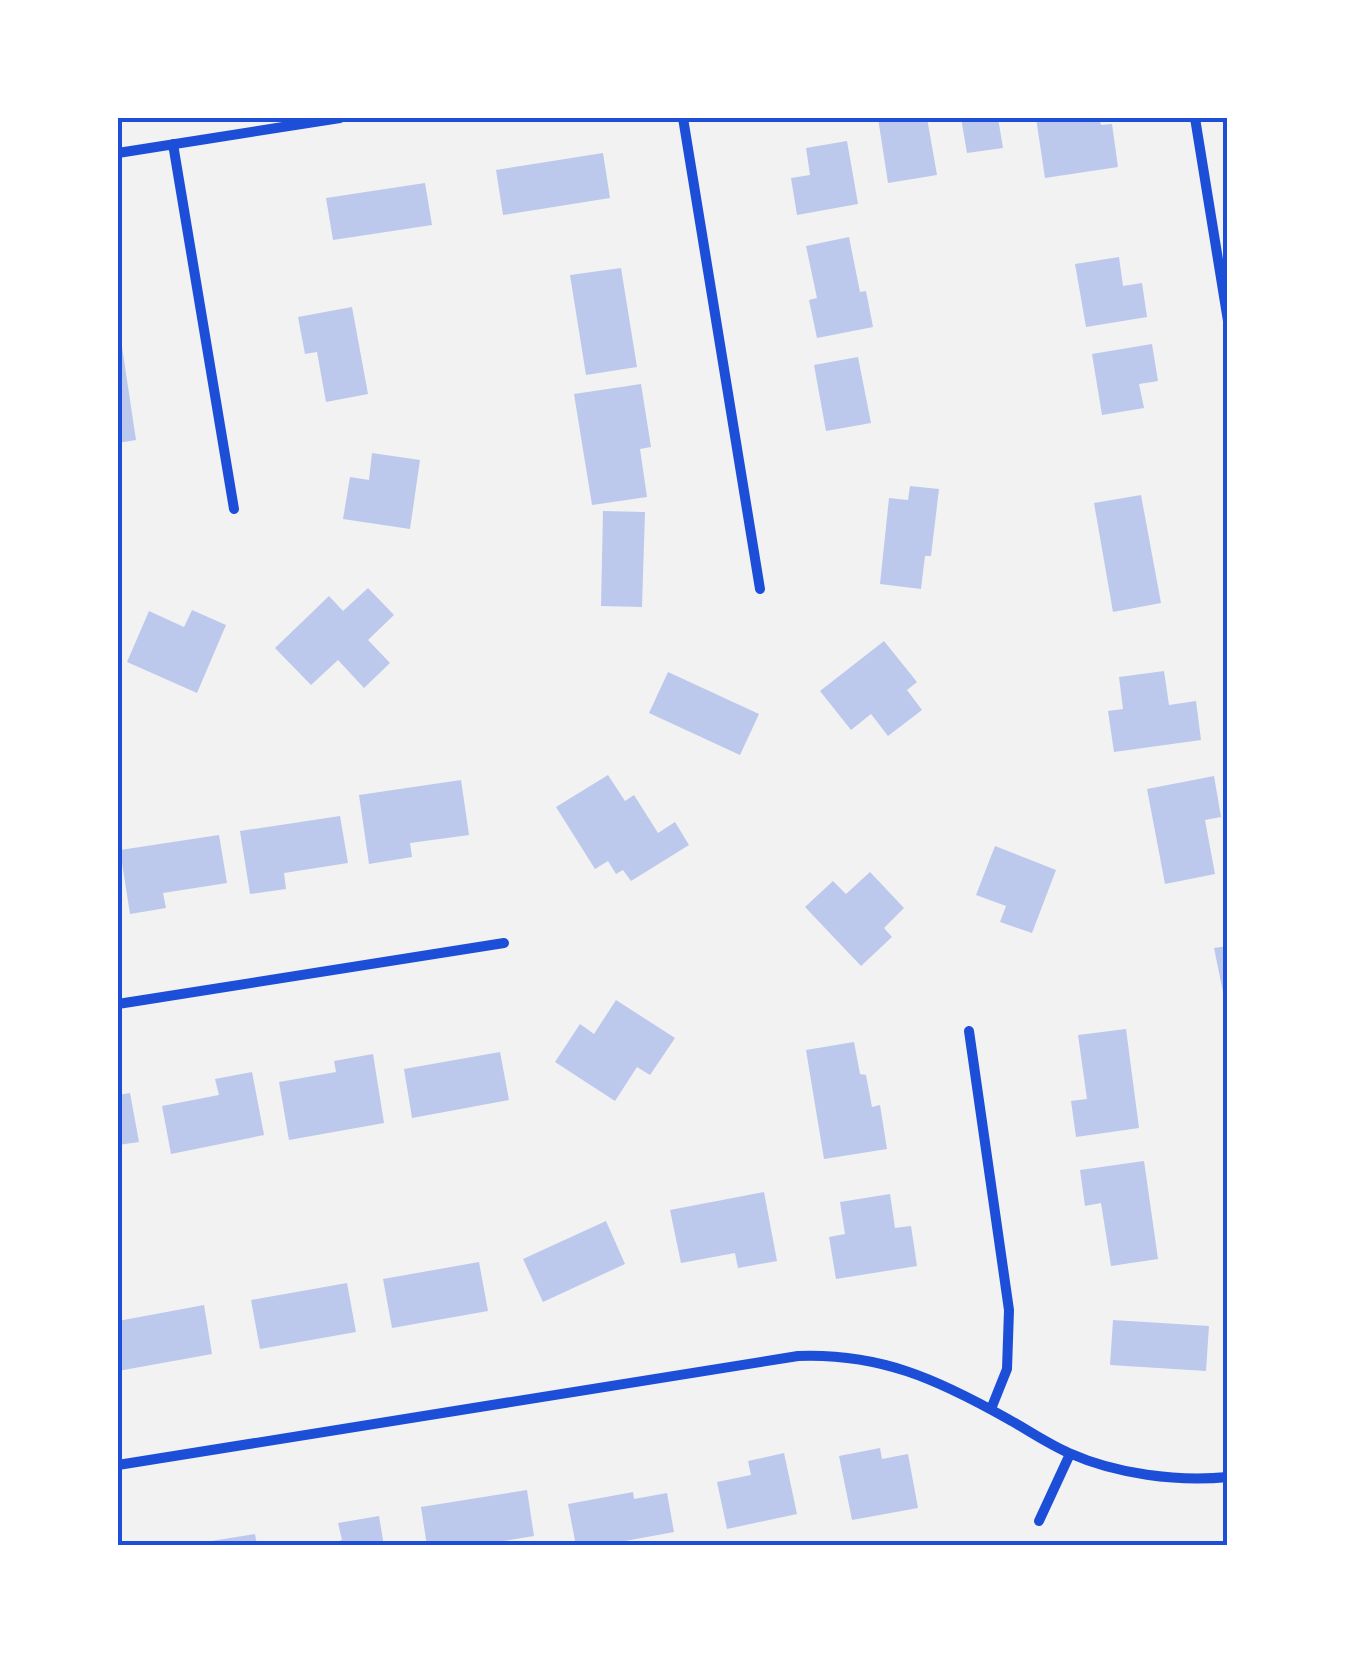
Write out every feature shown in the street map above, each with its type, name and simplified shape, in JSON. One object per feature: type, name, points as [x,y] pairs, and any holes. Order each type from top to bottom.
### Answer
[{"type":"street","points":[[118,153],[340,118]]},
{"type":"street","points":[[684,118],[760,589]]},
{"type":"street","points":[[1195,118],[1228,320]]},
{"type":"street","points":[[173,144],[234,510]]},
{"type":"street","points":[[118,1004],[504,944]]},
{"type":"street","points":[[969,1031],[1010,1310],[1007,1370],[991,1409]]},
{"type":"street","points":[[118,1465],[798,1356],[839,1355],[880,1361],[932,1379],[1070,1454],[1161,1476],[1228,1476]]},
{"type":"street","points":[[1039,1521],[1070,1454]]},
{"type":"building","points":[[878,118],[927,118],[937,175],[888,183]]},
{"type":"building","points":[[961,118],[998,118],[1003,148],[967,153]]},
{"type":"building","points":[[1036,118],[1099,118],[1101,125],[1112,124],[1118,167],[1045,178]]},
{"type":"building","points":[[847,141],[858,204],[797,215],[791,178],[810,175],[806,148]]},
{"type":"building","points":[[603,153],[610,198],[503,215],[496,170]]},
{"type":"building","points":[[425,183],[432,225],[333,240],[326,198]]},
{"type":"building","points":[[849,237],[860,292],[866,291],[873,327],[817,338],[809,300],[817,298],[806,246]]},
{"type":"building","points":[[1119,257],[1123,286],[1142,283],[1147,317],[1086,327],[1075,264]]},
{"type":"building","points":[[621,268],[637,367],[586,375],[570,275]]},
{"type":"building","points":[[352,307],[368,394],[326,402],[317,352],[305,354],[298,317]]},
{"type":"building","points":[[121,340],[136,440],[118,443],[118,341]]},
{"type":"building","points":[[1152,344],[1158,381],[1139,384],[1144,408],[1102,415],[1092,354]]},
{"type":"building","points":[[858,357],[871,423],[826,431],[814,365]]},
{"type":"building","points":[[641,384],[651,447],[640,449],[647,497],[592,505],[574,394]]},
{"type":"building","points":[[372,453],[420,460],[410,529],[343,519],[350,477],[369,480]]},
{"type":"building","points":[[910,486],[939,489],[931,556],[925,556],[921,589],[880,584],[889,498],[908,500]]},
{"type":"building","points":[[1141,495],[1161,603],[1113,612],[1094,503]]},
{"type":"building","points":[[603,511],[645,512],[642,607],[601,606]]},
{"type":"building","points":[[368,588],[394,615],[368,640],[390,663],[364,688],[338,660],[311,685],[275,648],[329,596],[343,611]]},
{"type":"building","points":[[192,610],[226,625],[197,693],[127,662],[149,611],[184,627]]},
{"type":"building","points":[[884,641],[917,682],[907,690],[922,710],[888,736],[871,714],[851,730],[820,691]]},
{"type":"building","points":[[1164,671],[1169,705],[1196,701],[1201,740],[1114,752],[1108,711],[1123,709],[1119,677]]},
{"type":"building","points":[[668,672],[759,714],[740,755],[649,713]]},
{"type":"building","points":[[608,775],[625,801],[634,795],[658,833],[675,822],[689,845],[631,881],[623,870],[616,874],[608,861],[595,869],[556,807]]},
{"type":"building","points":[[1214,776],[1221,817],[1205,820],[1215,874],[1165,884],[1147,789]]},
{"type":"building","points":[[461,780],[469,835],[410,843],[412,857],[369,864],[359,795]]},
{"type":"building","points":[[340,816],[348,863],[284,873],[286,889],[250,894],[240,831]]},
{"type":"building","points":[[219,835],[227,883],[163,893],[166,908],[130,914],[120,850]]},
{"type":"building","points":[[995,846],[1056,870],[1032,933],[1000,922],[1006,906],[976,895]]},
{"type":"building","points":[[870,872],[904,908],[884,928],[892,937],[861,966],[805,907],[833,881],[846,894]]},
{"type":"building","points":[[1228,946],[1228,1007],[1226,1007],[1214,948]]},
{"type":"building","points":[[616,1000],[675,1038],[650,1075],[637,1067],[615,1101],[555,1062],[580,1024],[594,1034]]},
{"type":"building","points":[[1126,1029],[1139,1128],[1076,1137],[1071,1101],[1087,1099],[1078,1035]]},
{"type":"building","points":[[854,1042],[872,1107],[880,1105],[887,1149],[824,1159],[806,1050]]},
{"type":"building","points":[[500,1052],[509,1100],[412,1118],[404,1069]]},
{"type":"building","points":[[373,1054],[384,1123],[289,1140],[279,1082],[336,1072],[334,1061]]},
{"type":"building","points":[[252,1072],[264,1135],[171,1154],[162,1106],[219,1095],[215,1079]]},
{"type":"building","points":[[130,1093],[139,1142],[118,1145],[118,1095]]},
{"type":"building","points":[[1144,1161],[1158,1259],[1111,1266],[1101,1203],[1085,1206],[1080,1170]]},
{"type":"building","points":[[764,1192],[777,1261],[738,1268],[735,1253],[681,1263],[670,1210]]},
{"type":"building","points":[[890,1194],[895,1228],[911,1226],[917,1266],[836,1279],[829,1237],[845,1234],[840,1202]]},
{"type":"building","points":[[606,1221],[625,1264],[543,1302],[523,1259]]},
{"type":"building","points":[[479,1262],[488,1311],[392,1328],[383,1279]]},
{"type":"building","points":[[347,1283],[356,1332],[260,1349],[251,1300]]},
{"type":"building","points":[[204,1305],[212,1354],[118,1371],[118,1321]]},
{"type":"building","points":[[1113,1320],[1209,1326],[1206,1371],[1110,1365]]},
{"type":"building","points":[[880,1448],[882,1459],[908,1454],[918,1508],[852,1520],[839,1456]]},
{"type":"building","points":[[784,1453],[797,1514],[727,1529],[717,1482],[751,1475],[748,1461]]},
{"type":"building","points":[[527,1490],[534,1536],[473,1546],[427,1546],[421,1507]]},
{"type":"building","points":[[633,1492],[634,1499],[667,1493],[674,1532],[625,1541],[626,1546],[576,1546],[568,1504]]},
{"type":"building","points":[[379,1516],[384,1546],[322,1546],[342,1540],[338,1523]]},
{"type":"building","points":[[255,1534],[257,1546],[199,1546],[199,1543]]}]
